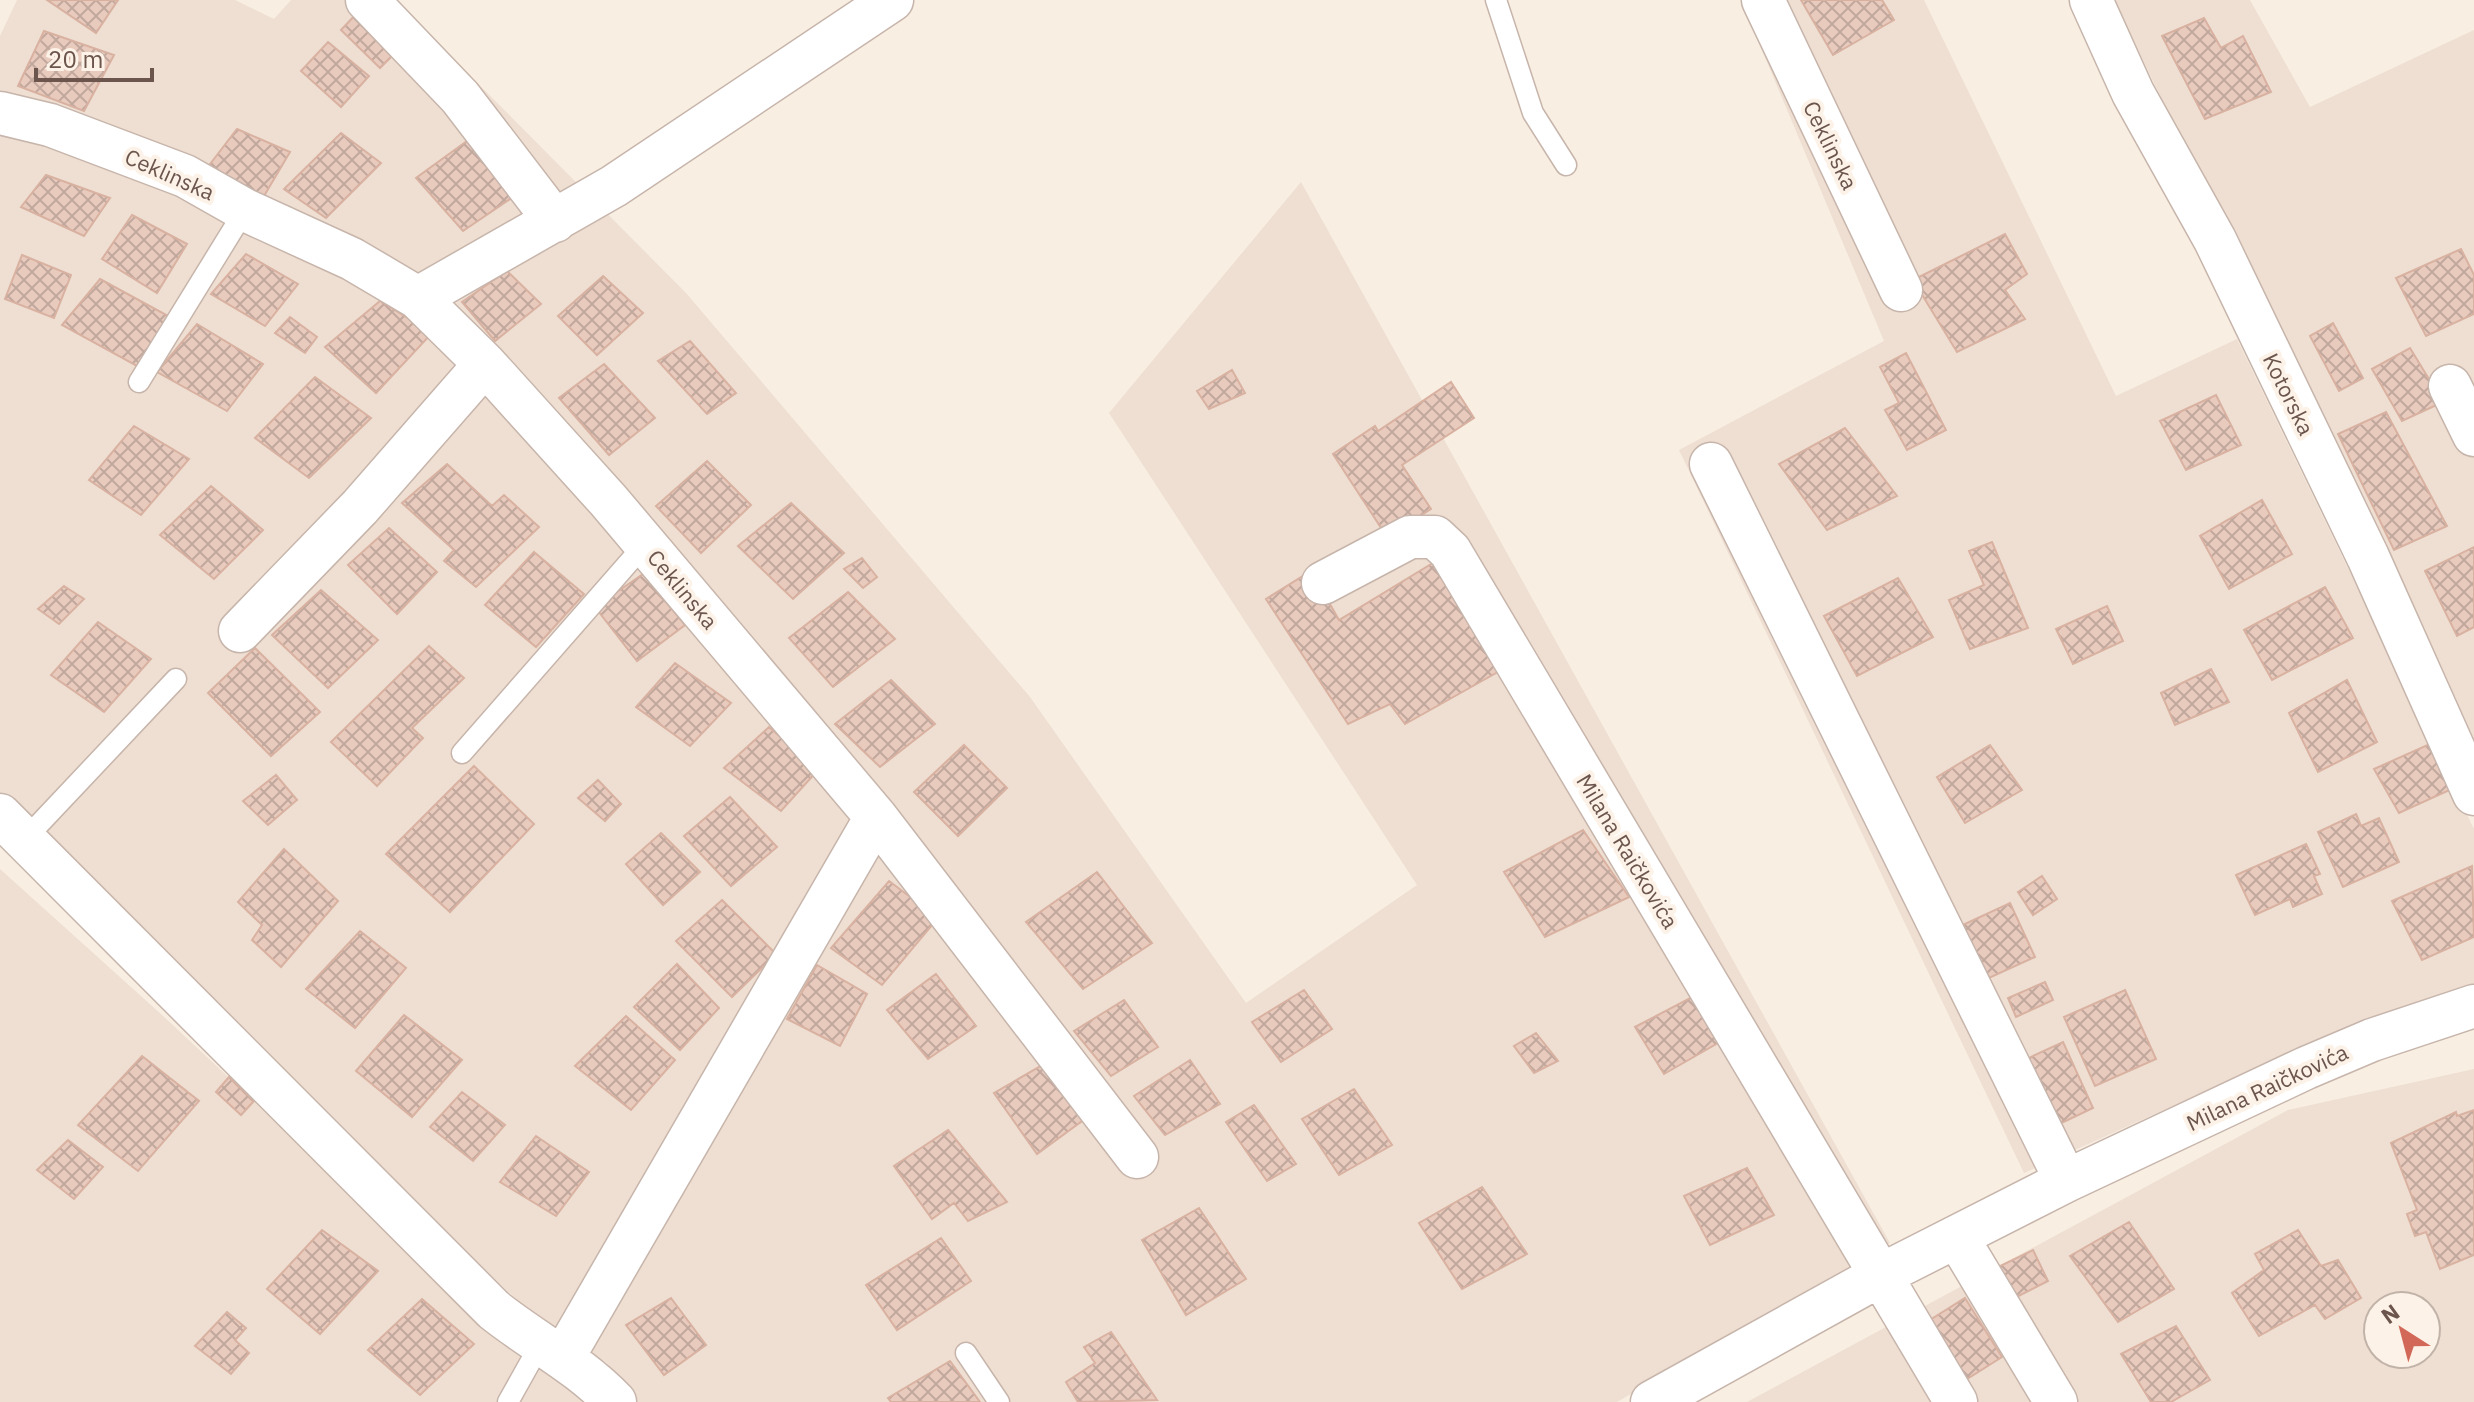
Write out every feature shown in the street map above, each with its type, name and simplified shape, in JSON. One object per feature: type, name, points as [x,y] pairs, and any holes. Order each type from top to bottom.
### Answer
[{"type":"street","points":[[367,0],[460,97],[555,221]]},
{"type":"street","points":[[418,298],[614,186],[892,0]]},
{"type":"street","name":"Ceklinska","points":[[1763,0],[1901,290]]},
{"type":"street","name":"Kotorska","points":[[2091,0],[2133,93],[2215,240],[2362,543],[2474,794]]},
{"type":"street","name":"Ceklinska","points":[[0,113],[50,125],[185,176],[245,210],[352,259],[418,298],[485,364],[645,544],[876,817],[1137,1157]]},
{"type":"street","points":[[240,631],[360,507],[485,364]]},
{"type":"street","points":[[2450,386],[2474,435]]},
{"type":"street","points":[[1711,464],[2066,1181]]},
{"type":"street","name":"Milana Raičkovića","points":[[1323,583],[1410,537],[1435,537],[1450,551],[1956,1402]]},
{"type":"street","points":[[552,1350],[876,817]]},
{"type":"street","points":[[13,826],[494,1310],[552,1350],[615,1402]]},
{"type":"street","name":"Milana Raičkovića","points":[[1673,1397],[1879,1276],[2066,1181],[2306,1068],[2372,1040],[2474,1006]]},
{"type":"street","points":[[1957,1237],[2056,1402]]},
{"type":"lane","points":[[1496,0],[1533,113],[1566,165]]},
{"type":"lane","points":[[139,382],[245,210]]},
{"type":"lane","points":[[462,753],[645,544]]},
{"type":"lane","points":[[13,826],[176,679]]},
{"type":"lane","points":[[508,1402],[552,1350]]},
{"type":"lane","points":[[966,1353],[999,1402]]},
{"type":"shaded area","points":[[17,0],[235,0],[274,19],[291,0],[395,0],[686,293],[1030,697],[1246,1003],[1417,885],[1109,413],[1301,182],[1890,1243],[1617,1402],[635,1402],[606,1362],[552,1333],[0,809],[0,36]]},
{"type":"shaded area","points":[[1741,0],[1924,0],[2116,396],[2237,339],[2474,829],[2474,986],[2332,1034],[2024,1173],[1679,450],[1884,341]]},
{"type":"shaded area","points":[[2114,0],[2250,0],[2310,107],[2474,30],[2474,748]]},
{"type":"shaded area","points":[[0,869],[162,1015],[506,1336],[596,1402],[0,1402]]},
{"type":"shaded area","points":[[2474,1069],[2474,1402],[1747,1402],[2288,1110]]},
{"type":"building","points":[[47,0],[118,0],[96,33]]},
{"type":"building","points":[[1801,0],[1882,0],[1894,20],[1833,55]]},
{"type":"building","points":[[359,11],[399,49],[380,68],[341,30]]},
{"type":"building","points":[[2204,18],[2221,48],[2243,36],[2271,92],[2205,119],[2162,36]]},
{"type":"building","points":[[44,31],[114,55],[84,111],[18,86]]},
{"type":"building","points":[[328,42],[369,76],[341,107],[301,71]]},
{"type":"building","points":[[237,129],[290,152],[264,196],[204,172]]},
{"type":"building","points":[[341,133],[381,163],[326,218],[284,189]]},
{"type":"building","points":[[471,138],[516,195],[463,231],[416,178]]},
{"type":"building","points":[[46,175],[110,198],[84,236],[21,207]]},
{"type":"building","points":[[132,215],[187,244],[157,293],[102,259]]},
{"type":"building","points":[[2005,234],[2027,274],[2005,290],[2025,319],[1957,352],[1913,280]]},
{"type":"building","points":[[2461,249],[2474,275],[2474,314],[2426,336],[2396,278]]},
{"type":"building","points":[[246,254],[298,284],[265,326],[211,294]]},
{"type":"building","points":[[22,255],[71,275],[54,318],[5,299]]},
{"type":"building","points":[[507,271],[541,304],[495,341],[462,302]]},
{"type":"building","points":[[603,276],[643,313],[597,355],[558,316]]},
{"type":"building","points":[[100,279],[172,318],[137,366],[62,325]]},
{"type":"building","points":[[380,301],[432,333],[376,393],[325,347]]},
{"type":"building","points":[[290,317],[317,337],[305,353],[275,333]]},
{"type":"building","points":[[2333,323],[2363,378],[2339,391],[2310,336]]},
{"type":"building","points":[[197,324],[263,364],[227,411],[157,372]]},
{"type":"building","points":[[690,341],[736,393],[707,414],[658,361]]},
{"type":"building","points":[[2410,348],[2443,402],[2402,421],[2372,369]]},
{"type":"building","points":[[1906,353],[1946,430],[1907,450],[1885,410],[1899,403],[1880,367]]},
{"type":"building","points":[[604,364],[655,418],[609,455],[559,398]]},
{"type":"building","points":[[1232,370],[1245,393],[1209,409],[1197,391]]},
{"type":"building","points":[[315,377],[371,418],[309,478],[255,438]]},
{"type":"building","points":[[1451,382],[1474,418],[1402,465],[1431,509],[1387,537],[1333,454],[1375,426],[1378,431]]},
{"type":"building","points":[[2216,395],[2241,445],[2186,470],[2160,421]]},
{"type":"building","points":[[2386,412],[2447,526],[2394,550],[2338,434]]},
{"type":"building","points":[[134,426],[189,459],[141,515],[89,480]]},
{"type":"building","points":[[1845,428],[1897,496],[1827,530],[1779,464]]},
{"type":"building","points":[[707,461],[751,505],[701,553],[656,506]]},
{"type":"building","points":[[447,464],[492,506],[504,495],[539,527],[476,587],[444,561],[454,550],[402,503]]},
{"type":"building","points":[[211,486],[263,530],[214,579],[160,535]]},
{"type":"building","points":[[2262,500],[2292,554],[2229,589],[2200,536]]},
{"type":"building","points":[[791,503],[844,553],[793,599],[738,546]]},
{"type":"building","points":[[389,528],[437,572],[397,614],[348,565]]},
{"type":"building","points":[[1992,542],[2028,628],[1970,649],[1949,600],[1984,585],[1969,551]]},
{"type":"building","points":[[2474,547],[2474,627],[2457,636],[2425,571]]},
{"type":"building","points":[[534,552],[584,594],[536,647],[485,605]]},
{"type":"building","points":[[862,558],[877,577],[863,588],[844,569]]},
{"type":"building","points":[[1441,558],[1514,663],[1405,724],[1390,704],[1348,724],[1266,599],[1311,571],[1339,620]]},
{"type":"building","points":[[643,574],[685,625],[637,661],[595,607]]},
{"type":"building","points":[[1898,578],[1933,637],[1857,676],[1824,616]]},
{"type":"building","points":[[64,586],[84,599],[59,624],[38,609]]},
{"type":"building","points":[[2325,587],[2353,638],[2272,680],[2244,630]]},
{"type":"building","points":[[321,590],[378,640],[328,688],[272,635]]},
{"type":"building","points":[[848,592],[895,639],[833,687],[789,638]]},
{"type":"building","points":[[2107,606],[2123,641],[2073,664],[2056,629]]},
{"type":"building","points":[[98,622],[151,659],[104,712],[51,675]]},
{"type":"building","points":[[429,646],[464,678],[412,728],[423,738],[377,786],[331,742]]},
{"type":"building","points":[[255,648],[320,712],[271,756],[208,693]]},
{"type":"building","points":[[675,663],[731,703],[690,746],[636,707]]},
{"type":"building","points":[[2211,669],[2229,702],[2175,725],[2161,693]]},
{"type":"building","points":[[891,680],[935,724],[880,767],[835,724]]},
{"type":"building","points":[[2347,680],[2377,742],[2318,772],[2289,713]]},
{"type":"building","points":[[769,727],[818,770],[781,811],[724,768]]},
{"type":"building","points":[[2432,743],[2454,788],[2399,813],[2374,769]]},
{"type":"building","points":[[964,745],[1007,788],[958,836],[914,792]]},
{"type":"building","points":[[1990,745],[2022,790],[1965,823],[1937,777]]},
{"type":"building","points":[[474,766],[534,824],[450,912],[386,854]]},
{"type":"building","points":[[276,775],[297,800],[268,825],[243,801]]},
{"type":"building","points":[[598,780],[621,804],[605,821],[578,798]]},
{"type":"building","points":[[730,797],[777,847],[731,886],[684,836]]},
{"type":"building","points":[[2356,814],[2361,826],[2379,818],[2399,862],[2343,887],[2318,832]]},
{"type":"building","points":[[1583,830],[1629,897],[1545,937],[1504,872]]},
{"type":"building","points":[[661,833],[700,872],[663,905],[626,864]]},
{"type":"building","points":[[2306,844],[2320,874],[2314,876],[2322,894],[2293,907],[2290,899],[2255,915],[2236,875]]},
{"type":"building","points":[[284,849],[338,901],[281,967],[252,940],[262,925],[238,902]]},
{"type":"building","points":[[2472,866],[2474,937],[2422,960],[2392,901]]},
{"type":"building","points":[[1097,872],[1152,943],[1083,989],[1026,922]]},
{"type":"building","points":[[2042,876],[2057,899],[2033,915],[2018,892]]},
{"type":"building","points":[[889,881],[938,918],[882,985],[831,948]]},
{"type":"building","points":[[722,900],[776,954],[732,997],[676,941]]},
{"type":"building","points":[[2010,903],[2035,957],[1978,983],[1954,929]]},
{"type":"building","points":[[360,931],[406,968],[355,1028],[306,989]]},
{"type":"building","points":[[677,964],[719,1008],[680,1050],[634,1007]]},
{"type":"building","points":[[817,965],[867,994],[840,1046],[787,1019]]},
{"type":"building","points":[[936,974],[976,1026],[928,1059],[887,1010]]},
{"type":"building","points":[[2045,982],[2053,1000],[2016,1017],[2008,998]]},
{"type":"building","points":[[1304,990],[1332,1029],[1281,1062],[1252,1022]]},
{"type":"building","points":[[2125,990],[2156,1059],[2095,1086],[2064,1017]]},
{"type":"building","points":[[1696,995],[1725,1039],[1664,1074],[1635,1027]]},
{"type":"building","points":[[1124,1000],[1158,1047],[1111,1076],[1074,1031]]},
{"type":"building","points":[[404,1015],[462,1060],[412,1117],[356,1071]]},
{"type":"building","points":[[626,1016],[675,1060],[631,1110],[575,1066]]},
{"type":"building","points":[[1536,1033],[1558,1061],[1534,1073],[1514,1046]]},
{"type":"building","points":[[2063,1042],[2093,1108],[2049,1129],[2020,1062]]},
{"type":"building","points":[[142,1056],[199,1101],[138,1171],[78,1125]]},
{"type":"building","points":[[1051,1060],[1093,1113],[1037,1154],[994,1093]]},
{"type":"building","points":[[1190,1060],[1220,1104],[1165,1135],[1134,1096]]},
{"type":"building","points":[[229,1077],[254,1101],[241,1115],[216,1092]]},
{"type":"building","points":[[1354,1089],[1392,1145],[1339,1175],[1302,1119]]},
{"type":"building","points":[[462,1092],[505,1125],[473,1161],[430,1127]]},
{"type":"building","points":[[1254,1105],[1296,1164],[1267,1181],[1226,1122]]},
{"type":"building","points":[[2474,1110],[2474,1255],[2440,1269],[2426,1232],[2415,1236],[2407,1214],[2417,1210],[2391,1143],[2456,1112],[2457,1116]]},
{"type":"building","points":[[948,1130],[1007,1202],[968,1221],[954,1203],[932,1219],[894,1166]]},
{"type":"building","points":[[536,1136],[589,1172],[556,1216],[500,1182]]},
{"type":"building","points":[[68,1140],[103,1167],[74,1199],[37,1170]]},
{"type":"building","points":[[1747,1168],[1774,1215],[1710,1245],[1684,1196]]},
{"type":"building","points":[[1482,1187],[1527,1254],[1462,1289],[1419,1223]]},
{"type":"building","points":[[1199,1208],[1246,1279],[1186,1315],[1142,1240]]},
{"type":"building","points":[[2129,1222],[2174,1289],[2118,1322],[2070,1256]]},
{"type":"building","points":[[322,1230],[378,1271],[320,1334],[267,1289]]},
{"type":"building","points":[[2298,1230],[2321,1266],[2338,1260],[2361,1298],[2325,1319],[2315,1305],[2259,1336],[2232,1293],[2264,1270],[2255,1254]]},
{"type":"building","points":[[941,1238],[971,1281],[897,1330],[866,1285]]},
{"type":"building","points":[[2033,1250],[2048,1281],[2005,1303],[1990,1271]]},
{"type":"building","points":[[671,1298],[706,1345],[664,1375],[626,1325]]},
{"type":"building","points":[[1965,1298],[2002,1357],[1951,1389],[1914,1330]]},
{"type":"building","points":[[422,1299],[474,1344],[420,1395],[368,1350]]},
{"type":"building","points":[[227,1312],[246,1328],[235,1340],[249,1353],[231,1374],[195,1346]]},
{"type":"building","points":[[2176,1326],[2210,1380],[2171,1402],[2151,1402],[2121,1354]]},
{"type":"building","points":[[1111,1332],[1157,1400],[1078,1402],[1066,1382],[1095,1363],[1084,1347]]},
{"type":"building","points":[[950,1361],[980,1402],[891,1402],[888,1398]]}]
